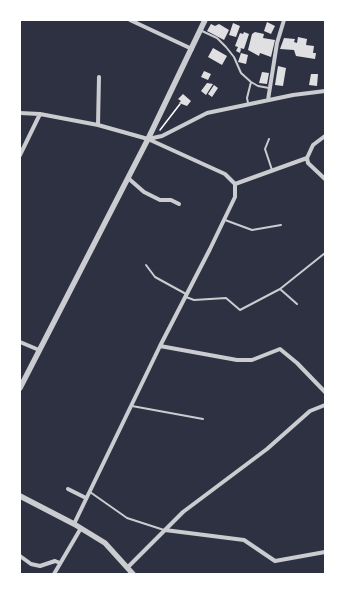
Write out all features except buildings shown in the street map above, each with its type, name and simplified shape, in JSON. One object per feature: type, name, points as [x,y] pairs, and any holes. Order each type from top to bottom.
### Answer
[{"type":"street","points":[[130,20],[192,49]]},
{"type":"street","points":[[20,388],[128,178],[151,139],[205,20]]},
{"type":"street","points":[[268,100],[277,43],[284,20]]},
{"type":"street","points":[[98,124],[100,77]]},
{"type":"street","points":[[151,139],[162,136],[207,113],[268,100],[325,91]]},
{"type":"street","points":[[20,113],[40,114],[98,124],[151,139],[225,174],[235,184],[235,197],[185,295],[74,524]]},
{"type":"street","points":[[20,155],[40,114]]},
{"type":"street","points":[[325,136],[313,146],[307,158],[308,163],[325,180]]},
{"type":"street","points":[[235,184],[307,158]]},
{"type":"street","points":[[128,178],[144,192],[160,200],[171,200],[179,204]]},
{"type":"street","points":[[20,342],[39,350]]},
{"type":"street","points":[[160,346],[237,360],[252,360],[280,349],[297,363],[325,392]]},
{"type":"street","points":[[128,567],[183,512],[266,449],[310,411],[325,405]]},
{"type":"street","points":[[68,489],[86,498]]},
{"type":"street","points":[[20,496],[74,524],[105,543],[133,574]]},
{"type":"street","points":[[54,574],[80,528]]},
{"type":"street","points":[[165,530],[244,540],[275,562],[325,552]]},
{"type":"street","points":[[20,556],[31,564],[40,566],[55,561],[60,563]]},
{"type":"lane","points":[[201,30],[217,38],[226,47],[234,57],[241,73],[251,82],[258,86],[269,88]]},
{"type":"lane","points":[[248,104],[247,98],[251,82]]},
{"type":"lane","points":[[269,139],[265,149],[272,170]]},
{"type":"lane","points":[[224,220],[252,230],[281,226]]},
{"type":"lane","points":[[146,265],[155,277],[194,300],[226,298],[240,310],[280,289],[325,253]]},
{"type":"lane","points":[[280,289],[297,304]]},
{"type":"lane","points":[[131,405],[203,419]]},
{"type":"lane","points":[[90,492],[127,518],[165,530]]},
{"type":"path","points":[[151,139],[180,104]]}]
